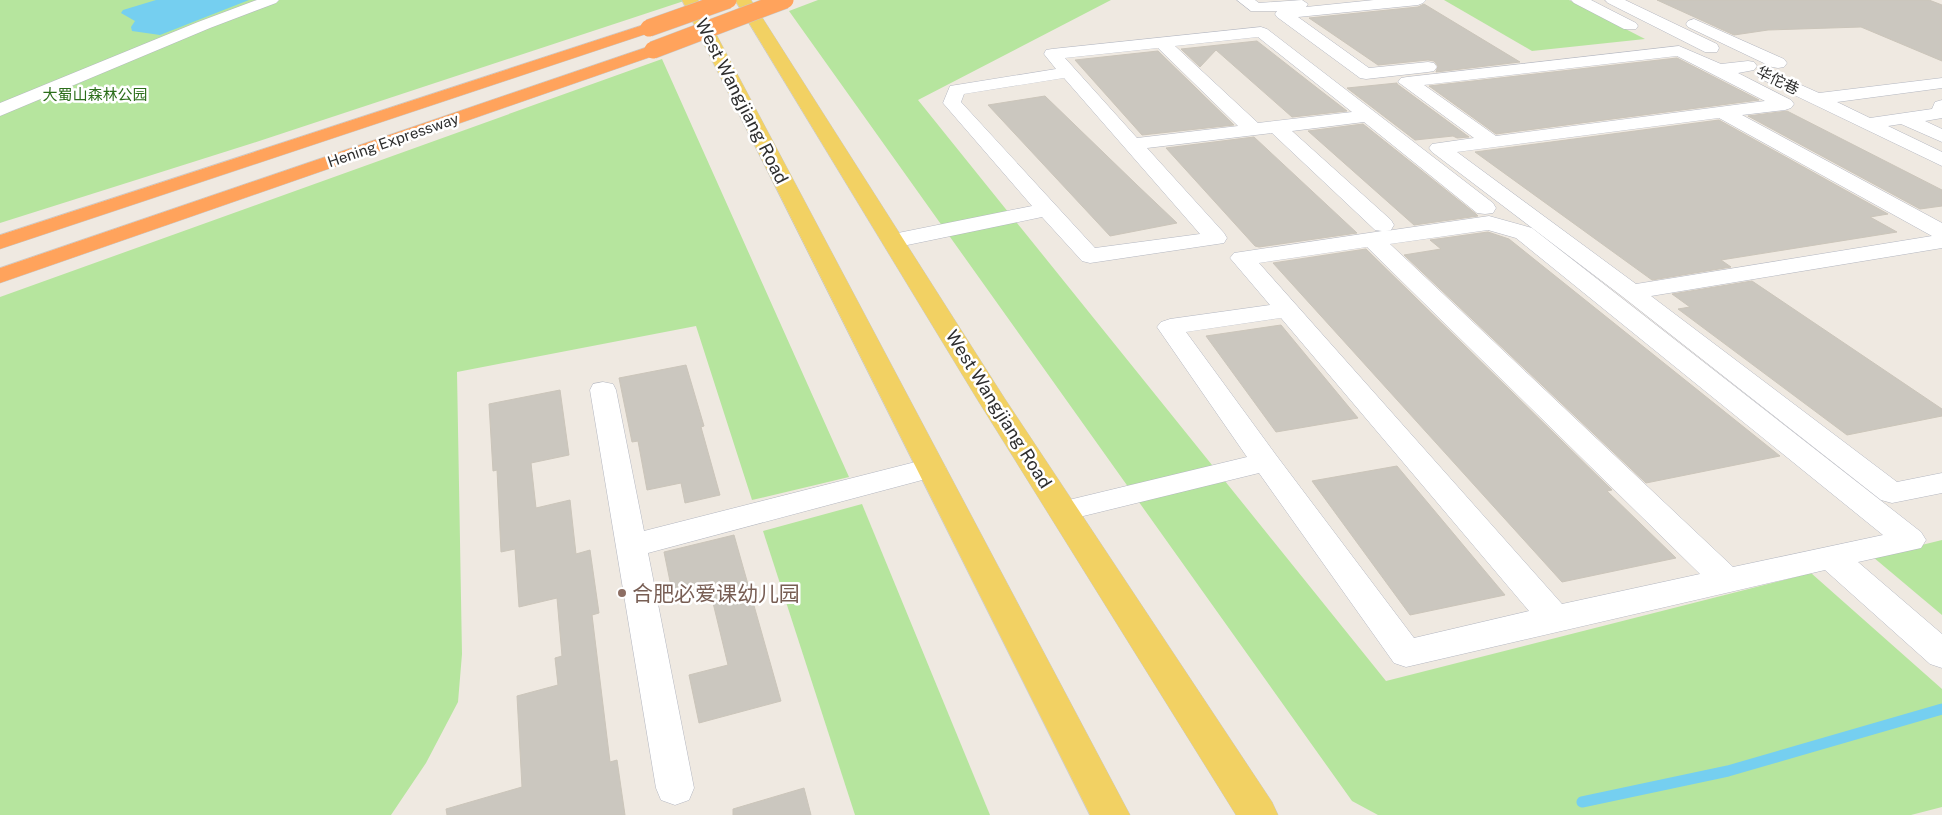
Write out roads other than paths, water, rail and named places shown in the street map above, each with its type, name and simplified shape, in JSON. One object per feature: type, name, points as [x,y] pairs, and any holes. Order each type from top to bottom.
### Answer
[{"type":"highway","name":"Hening Expressway","points":[[0,242],[649,28],[728,0]]},
{"type":"highway","name":"Hening Expressway","points":[[0,276],[653,50],[785,0]]},
{"type":"main road","name":"West Wangjiang Road","points":[[690,0],[1110,815]]},
{"type":"main road","name":"West Wangjiang Road","points":[[743,0],[893,241],[1258,815]]},
{"type":"street","points":[[0,110],[195,28],[272,0]]},
{"type":"street","points":[[1245,0],[1256,8],[1344,0]]},
{"type":"street","points":[[1418,0],[1283,14],[1366,74],[1652,37],[1690,38]]},
{"type":"street","points":[[1579,0],[1652,37]]},
{"type":"street","name":"华佗巷","points":[[1613,0],[1942,160]]},
{"type":"street","points":[[1644,0],[1847,95]]},
{"type":"street","points":[[1068,72],[956,90],[952,102],[1046,210],[1090,256],[1216,238],[1052,54],[1261,32],[1485,208]]},
{"type":"street","points":[[1161,42],[1253,129]]},
{"type":"street","points":[[1492,142],[1407,82],[1679,50],[1785,104],[1492,142],[1439,148],[1631,292],[1892,493],[1942,483]]},
{"type":"street","points":[[1718,70],[1748,66]]},
{"type":"street","points":[[1817,99],[1942,83]]},
{"type":"street","points":[[1867,124],[1941,111]]},
{"type":"street","points":[[1722,112],[1942,232]]},
{"type":"street","points":[[1132,144],[1368,116]]},
{"type":"street","points":[[1903,118],[1942,136]]},
{"type":"street","points":[[1276,126],[1378,232],[1727,580]]},
{"type":"street","points":[[893,241],[1046,210]]},
{"type":"street","points":[[1288,310],[1170,327],[1266,462],[1406,652],[1910,540],[1524,233],[1489,222],[1378,232],[1242,258],[1288,310],[1555,618]]},
{"type":"street","points":[[1631,292],[1942,241]]},
{"type":"street","points":[[603,390],[675,788]]},
{"type":"street","points":[[1064,511],[1266,462]]},
{"type":"street","points":[[631,546],[931,468]]},
{"type":"street","points":[[1831,557],[1935,648]]},
{"type":"water","points":[[156,0],[249,0],[160,35],[132,31],[131,27],[135,21],[121,13],[123,10]]},
{"type":"waterway","points":[[1582,802],[1728,771],[1942,709]]},
{"type":"place","name":"合肥必爱课幼儿园","points":[[622,593]]},
{"type":"park label","name":"大蜀山森林公园","points":[[95,94]]}]
